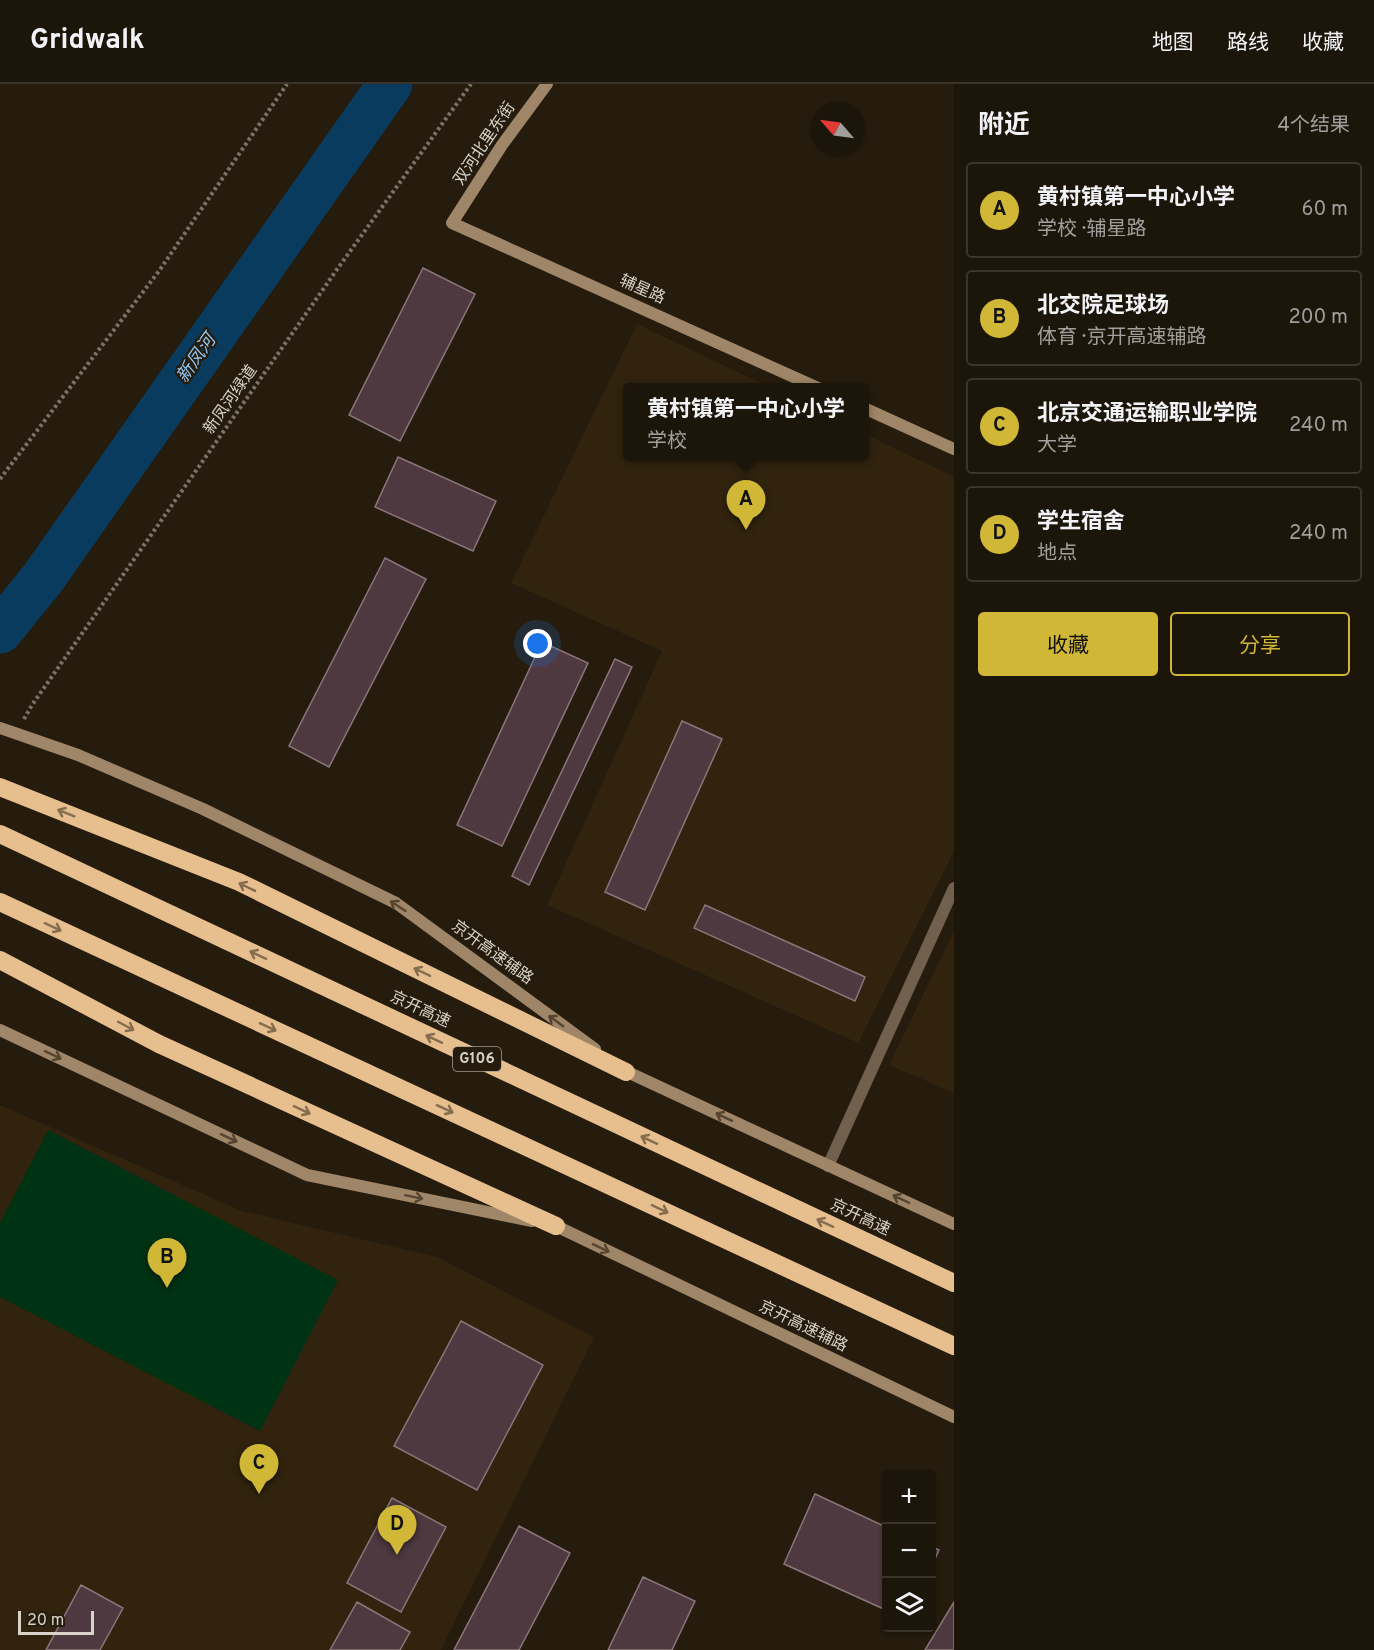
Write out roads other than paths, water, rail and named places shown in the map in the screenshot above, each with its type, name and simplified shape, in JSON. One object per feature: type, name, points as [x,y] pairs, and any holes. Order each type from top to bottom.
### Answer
[{"type":"highway","points":[[0,787],[239,882],[626,1072]]},
{"type":"highway","name":"京开高速","points":[[0,834],[954,1283]]},
{"type":"highway","points":[[0,902],[954,1346]]},
{"type":"highway","points":[[0,960],[159,1044],[556,1226]]},
{"type":"main road","name":"双河北里东街","points":[[452,223],[502,145],[547,84]]},
{"type":"main road","name":"辅星路","points":[[452,223],[809,383]]},
{"type":"main road","points":[[869,410],[954,449]]},
{"type":"main road","name":"京开高速辅路","points":[[0,728],[78,755],[203,809],[396,903],[626,1072],[954,1224]]},
{"type":"main road","name":"京开高速辅路","points":[[0,1030],[307,1174],[556,1226],[954,1417]]},
{"type":"street","points":[[828,1166],[954,888]]},
{"type":"waterway","name":"新凤河","points":[[0,631],[43,578],[390,84]]},
{"type":"place","name":"黄村镇第一中心小学","points":[[746,530]]},
{"type":"place","name":"北交院足球场","points":[[167,1288]]},
{"type":"place","name":"北京交通运输职业学院","points":[[259,1494]]},
{"type":"place","name":"学生宿舍","points":[[397,1555]]}]
